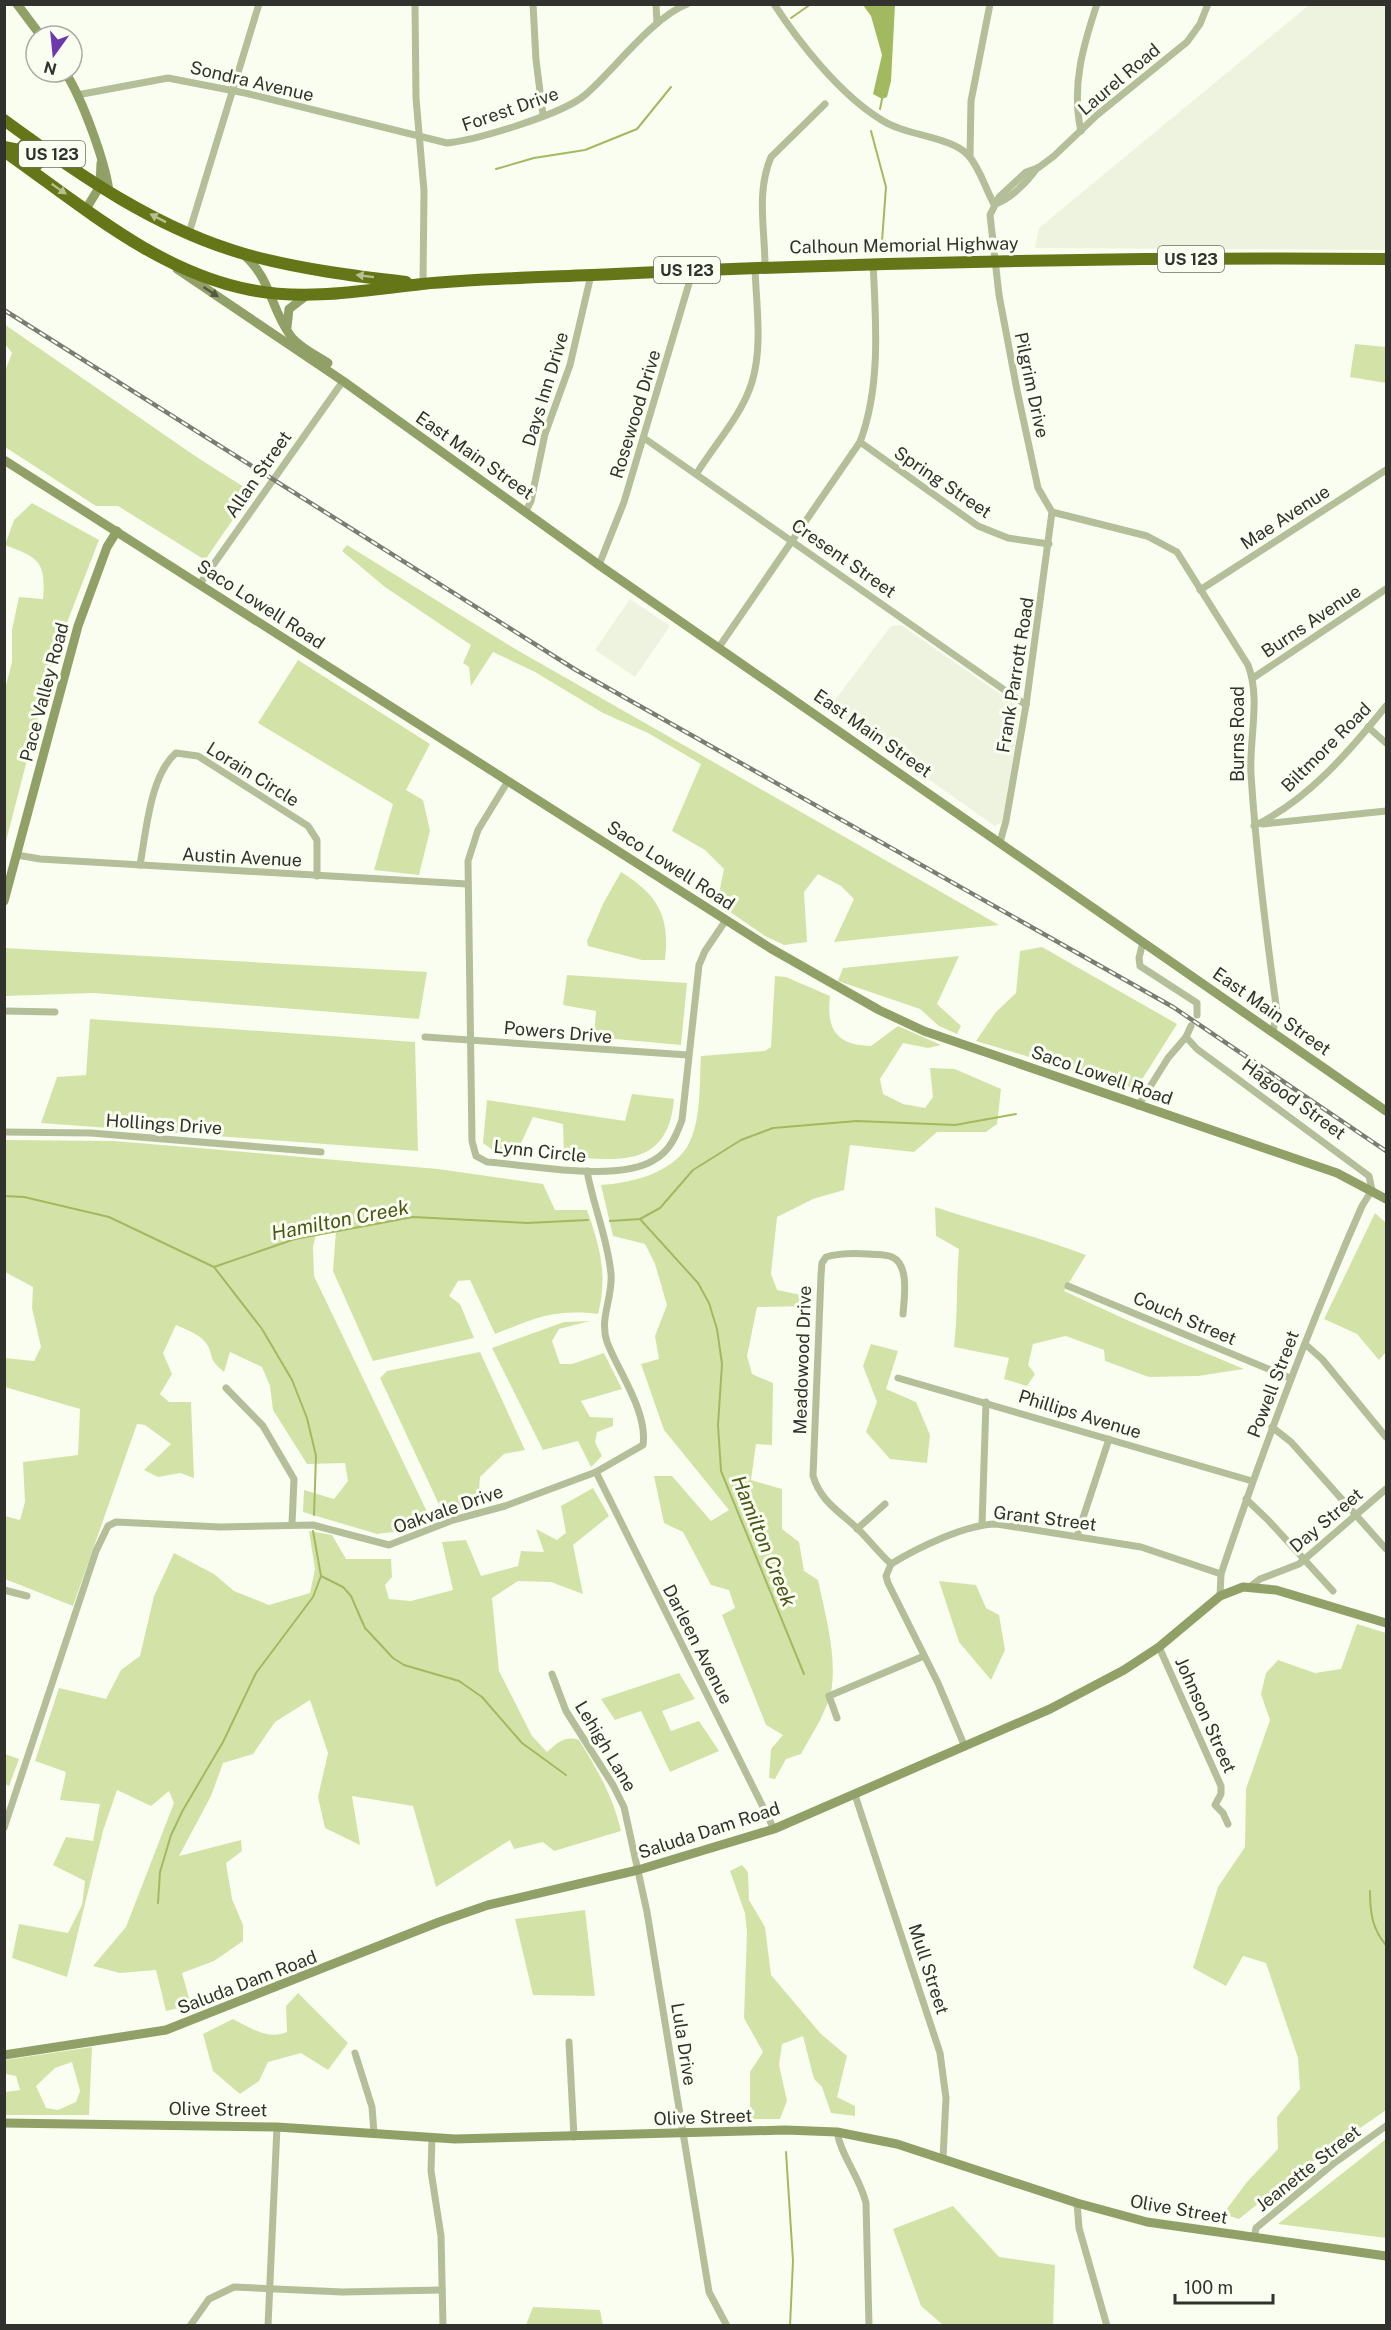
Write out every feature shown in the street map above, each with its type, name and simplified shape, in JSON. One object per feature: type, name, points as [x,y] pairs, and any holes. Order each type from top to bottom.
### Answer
[{"type":"highway","name":"Calhoun Memorial Highway","points":[[4,120],[104,189],[189,233],[241,253],[325,272],[423,284]]},
{"type":"highway","points":[[4,149],[19,150],[30,139]]},
{"type":"highway","name":"Calhoun Memorial Highway","points":[[4,149],[86,209],[163,260],[209,279],[270,293],[372,291],[423,284],[760,266],[995,260],[1386,259]]},
{"type":"highway","points":[[32,170],[43,158],[63,162]]},
{"type":"street","points":[[17,4],[32,24]]},
{"type":"street","points":[[189,233],[259,4]]},
{"type":"street","points":[[416,4],[416,98],[424,191],[423,284]]},
{"type":"street","points":[[533,4],[536,60],[543,115]]},
{"type":"street","points":[[656,4],[657,23]]},
{"type":"street","name":"Forest Drive","points":[[419,135],[447,143],[460,142],[543,115],[582,97],[657,23],[687,4]]},
{"type":"street","points":[[774,4],[811,54],[864,108],[895,128],[958,146],[970,156],[994,204]]},
{"type":"street","points":[[970,156],[971,101],[990,4]]},
{"type":"street","points":[[1081,131],[1077,115],[1078,77],[1097,4]]},
{"type":"street","name":"Laurel Road","points":[[994,204],[1001,202],[1030,178],[1038,168],[1187,42],[1200,24],[1208,4]]},
{"type":"street","name":"Sondra Avenue","points":[[77,95],[168,78],[419,135]]},
{"type":"street","points":[[71,84],[107,173],[104,189],[86,209]]},
{"type":"street","points":[[697,473],[736,414],[752,381],[757,342],[762,191],[766,168],[771,157],[825,104]]},
{"type":"street","name":"Pilgrim Drive","points":[[994,204],[990,215],[990,228],[1006,340],[1038,488],[1052,512]]},
{"type":"street","name":"East Main Street","points":[[241,253],[261,273],[290,335],[329,364],[343,381]]},
{"type":"street","name":"East Main Street","points":[[163,260],[343,381],[599,565],[1386,1111]]},
{"type":"street","points":[[719,647],[860,442],[871,405],[875,344],[873,263]]},
{"type":"street","name":"Rosewood Drive","points":[[599,565],[624,502],[645,438],[693,270]]},
{"type":"street","name":"Days Inn Drive","points":[[526,511],[531,501],[547,426],[570,365],[591,275]]},
{"type":"street","points":[[290,335],[286,321],[289,309],[308,294]]},
{"type":"street","name":"Allan Street","points":[[199,585],[343,381]]},
{"type":"street","name":"Cresent Street","points":[[645,438],[1026,705]]},
{"type":"street","name":"Spring Street","points":[[860,442],[978,526],[1008,538],[1049,544]]},
{"type":"street","name":"Saco Lowell Road","points":[[4,460],[802,968],[924,1031],[1337,1173],[1372,1190]]},
{"type":"street","name":"Mae Avenue","points":[[1200,590],[1386,470]]},
{"type":"street","name":"Frank Parrott Road","points":[[1000,842],[1006,821],[1026,705],[1052,512]]},
{"type":"street","name":"Burns Road","points":[[1052,512],[1105,528],[1147,536],[1168,545],[1177,552],[1248,664],[1253,678],[1250,761],[1254,826],[1277,1012],[1273,1031]]},
{"type":"street","name":"Pace Valley Road","points":[[4,901],[78,626],[107,547],[117,531]]},
{"type":"street","name":"Burns Avenue","points":[[1253,678],[1386,589]]},
{"type":"street","name":"Biltmore Road","points":[[1254,826],[1273,817],[1313,787],[1386,706]]},
{"type":"street","points":[[1368,728],[1386,743]]},
{"type":"street","name":"Lorain Circle","points":[[140,865],[145,827],[163,770],[176,753],[185,753],[198,756],[308,826],[316,840],[317,876]]},
{"type":"street","name":"Lynn Circle","points":[[508,781],[478,830],[468,861],[472,1141],[476,1156],[487,1162],[614,1172],[643,1166],[667,1151],[676,1138],[682,1120],[699,965],[705,951],[726,920]]},
{"type":"street","points":[[1254,826],[1386,811]]},
{"type":"street","name":"Austin Avenue","points":[[17,855],[40,859],[467,884]]},
{"type":"street","points":[[1143,942],[1138,958],[1140,966],[1197,1003],[1197,1015]]},
{"type":"street","points":[[4,1011],[55,1012]]},
{"type":"street","points":[[1138,1106],[1168,1058],[1186,1037],[1191,1026]]},
{"type":"street","name":"Powers Drive","points":[[425,1037],[688,1055]]},
{"type":"street","name":"Hagood Street","points":[[1186,1037],[1197,1049],[1369,1176],[1372,1190],[1386,1199]]},
{"type":"street","name":"Hollings Drive","points":[[4,1132],[91,1133],[321,1152]]},
{"type":"street","name":"Oakvale Drive","points":[[4,1828],[96,1551],[108,1526],[116,1522],[220,1527],[292,1524],[334,1529],[389,1545],[453,1520],[505,1506],[596,1472],[643,1445],[644,1439],[628,1383],[607,1341],[603,1325],[611,1277],[587,1171]]},
{"type":"street","name":"Powell Street","points":[[1220,1596],[1221,1574],[1290,1378],[1362,1206],[1372,1190]]},
{"type":"street","name":"Meadowood Drive","points":[[891,1564],[858,1529],[828,1504],[817,1491],[813,1476],[821,1275],[825,1257],[860,1253],[891,1256],[898,1261],[904,1276],[903,1314]]},
{"type":"street","name":"Couch Street","points":[[1068,1286],[1290,1378]]},
{"type":"street","points":[[1305,1344],[1322,1359],[1386,1437]]},
{"type":"street","name":"Phillips Avenue","points":[[898,1378],[1252,1481]]},
{"type":"street","points":[[226,1388],[263,1426],[294,1479],[292,1524]]},
{"type":"street","points":[[982,1525],[986,1402]]},
{"type":"street","points":[[1272,1427],[1291,1442],[1386,1549]]},
{"type":"street","points":[[1077,1536],[1109,1439]]},
{"type":"street","name":"Darleen Avenue","points":[[596,1472],[774,1828]]},
{"type":"street","name":"Day Street","points":[[1251,1586],[1305,1560],[1386,1489]]},
{"type":"street","points":[[1246,1499],[1333,1591]]},
{"type":"street","points":[[858,1529],[885,1504]]},
{"type":"street","name":"Grant Street","points":[[891,1564],[957,1533],[982,1525],[997,1524],[1141,1547],[1221,1574]]},
{"type":"street","points":[[891,1564],[886,1576],[888,1583],[924,1656],[964,1747]]},
{"type":"street","name":"Saluda Dam Road","points":[[4,2055],[166,2030],[439,1922],[488,1905],[638,1870],[774,1828],[1050,1709],[1124,1670],[1159,1647],[1220,1596],[1251,1586],[1276,1590],[1386,1623]]},
{"type":"street","points":[[4,1590],[27,1596]]},
{"type":"street","name":"Johnson Street","points":[[1159,1647],[1221,1786],[1221,1794],[1215,1805],[1223,1813],[1228,1824]]},
{"type":"street","points":[[837,1719],[830,1696],[924,1656]]},
{"type":"street","name":"Lehigh Lane","points":[[552,1674],[566,1711],[613,1785],[624,1807],[638,1870]]},
{"type":"street","name":"Mull Street","points":[[855,1795],[940,2053],[946,2098],[943,2158]]},
{"type":"street","name":"Lula Drive","points":[[638,1870],[709,2292],[727,2325]]},
{"type":"street","points":[[569,2042],[574,2137]]},
{"type":"street","points":[[355,2053],[372,2107],[374,2133]]},
{"type":"street","name":"Olive Street","points":[[4,2123],[277,2127],[432,2137],[574,2137],[785,2130],[837,2132],[873,2138],[943,2158],[1077,2203],[1147,2222],[1386,2256]]},
{"type":"street","name":"Jeanette Street","points":[[1254,2238],[1256,2228],[1333,2164],[1386,2126]]},
{"type":"street","points":[[268,2325],[277,2127]]},
{"type":"street","points":[[837,2132],[839,2143],[861,2184],[866,2203],[869,2325]]},
{"type":"street","points":[[432,2137],[431,2171],[441,2236],[443,2325]]},
{"type":"street","points":[[1077,2203],[1078,2221],[1107,2325]]},
{"type":"street","points":[[190,2325],[209,2298],[234,2287],[342,2292],[442,2290]]},
{"type":"shaded area","points":[[863,5],[895,5],[891,81],[887,97],[882,99],[873,94],[882,55],[871,16]]},
{"type":"shaded area","points":[[1309,5],[1386,5],[1386,250],[1035,248],[1039,228]]},
{"type":"shaded area","points":[[4,324],[198,458],[252,492],[205,560],[118,506],[96,506],[5,447],[5,371],[12,353],[5,344]]},
{"type":"shaded area","points":[[1355,344],[1386,347],[1386,383],[1350,377]]},
{"type":"shaded area","points":[[32,503],[99,540],[54,656],[5,845],[5,689],[12,662],[12,630],[19,597],[43,599],[44,586],[38,563],[26,554],[5,545],[14,520]]},
{"type":"shaded area","points":[[347,545],[517,650],[999,925],[834,942],[854,899],[841,886],[818,874],[804,892],[807,942],[784,945],[765,936],[717,903],[724,869],[705,850],[672,831],[701,764],[648,733],[603,713],[535,672],[493,652],[471,686],[469,667],[463,663],[471,645],[385,587],[342,551]]},
{"type":"shaded area","points":[[630,599],[670,626],[635,677],[595,650]]},
{"type":"shaded area","points":[[901,625],[1020,708],[1003,821],[995,826],[828,709],[891,626]]},
{"type":"shaded area","points":[[298,660],[430,744],[406,790],[423,800],[430,831],[419,875],[374,870],[393,804],[258,723]]},
{"type":"shaded area","points":[[621,872],[644,889],[659,908],[665,931],[665,960],[642,960],[588,946],[587,941],[604,902]]},
{"type":"shaded area","points":[[1042,947],[1177,1024],[1136,1089],[976,1041],[996,1012],[1016,993],[1020,951]]},
{"type":"shaded area","points":[[5,948],[427,972],[419,1019],[94,993],[5,996]]},
{"type":"shaded area","points":[[959,956],[937,1004],[961,1026],[957,1034],[939,1026],[920,1009],[838,981],[843,968]]},
{"type":"shaded area","points":[[567,975],[687,983],[681,1045],[594,1037],[596,1011],[563,1005]]},
{"type":"shaded area","points":[[775,976],[786,977],[830,996],[832,1026],[842,1039],[850,1043],[871,1046],[898,1026],[941,1045],[928,1048],[903,1043],[880,1079],[883,1094],[903,1104],[925,1108],[933,1097],[930,1068],[955,1069],[1001,1089],[997,1124],[986,1132],[937,1132],[914,1152],[850,1145],[844,1190],[813,1199],[777,1217],[771,1274],[777,1290],[806,1296],[807,1306],[757,1307],[747,1356],[752,1374],[773,1383],[772,1445],[756,1444],[751,1480],[782,1489],[782,1529],[799,1542],[804,1571],[818,1580],[829,1633],[833,1673],[830,1695],[815,1730],[801,1754],[786,1759],[775,1779],[769,1778],[771,1749],[783,1735],[766,1725],[722,1615],[735,1608],[729,1590],[711,1585],[683,1532],[664,1523],[654,1476],[672,1476],[711,1521],[729,1510],[664,1430],[641,1364],[659,1359],[655,1336],[667,1305],[655,1264],[645,1244],[613,1236],[601,1185],[636,1179],[660,1170],[680,1156],[687,1147],[697,1115],[701,1056],[765,1051],[771,1047]]},
{"type":"shaded area","points":[[90,1019],[415,1042],[418,1151],[41,1123],[57,1077],[86,1075]]},
{"type":"shaded area","points":[[632,1094],[674,1099],[670,1122],[662,1138],[651,1149],[637,1155],[604,1159],[564,1157],[563,1124],[533,1117],[516,1154],[494,1151],[483,1143],[487,1100],[625,1121]]},
{"type":"shaded area","points":[[5,1140],[113,1141],[211,1149],[438,1169],[543,1184],[555,1210],[587,1210],[601,1261],[602,1286],[598,1314],[569,1313],[545,1316],[495,1334],[470,1280],[458,1281],[449,1296],[460,1304],[474,1338],[373,1361],[333,1271],[336,1230],[318,1226],[313,1247],[314,1276],[431,1520],[417,1529],[377,1534],[303,1512],[304,1490],[334,1499],[348,1481],[345,1463],[307,1464],[273,1410],[270,1386],[262,1367],[230,1352],[224,1372],[213,1360],[209,1347],[203,1340],[176,1325],[163,1353],[172,1374],[160,1394],[169,1402],[191,1402],[194,1478],[180,1473],[158,1477],[144,1470],[171,1444],[145,1425],[137,1424],[73,1606],[5,1579],[5,1516],[20,1520],[25,1502],[23,1462],[78,1455],[80,1409],[5,1387],[4,1358],[34,1361],[41,1347],[32,1308],[33,1287],[5,1272]]},
{"type":"shaded area","points":[[935,1207],[1086,1255],[1064,1291],[1244,1369],[1198,1376],[1149,1377],[1105,1361],[1104,1350],[1066,1336],[1033,1344],[1028,1365],[1035,1374],[1027,1386],[1004,1379],[1009,1358],[954,1347],[959,1249],[936,1236]]},
{"type":"shaded area","points":[[1375,1213],[1386,1223],[1386,1352],[1379,1360],[1357,1334],[1324,1319]]},
{"type":"shaded area","points":[[590,1321],[559,1329],[552,1341],[560,1364],[572,1364],[604,1353],[622,1389],[581,1401],[590,1417],[613,1418],[613,1426],[597,1432],[595,1442],[602,1456],[591,1467],[578,1441],[543,1450],[492,1348],[564,1322]]},
{"type":"shaded area","points":[[871,1344],[898,1351],[886,1389],[916,1402],[930,1435],[927,1463],[890,1459],[866,1432],[877,1402],[863,1366]]},
{"type":"shaded area","points":[[480,1352],[525,1450],[504,1454],[480,1477],[478,1505],[443,1513],[380,1378],[387,1371]]},
{"type":"shaded area","points":[[593,1488],[609,1516],[573,1545],[583,1594],[551,1582],[518,1581],[492,1598],[499,1671],[532,1736],[547,1752],[565,1739],[579,1740],[609,1794],[621,1831],[554,1851],[543,1842],[514,1849],[510,1840],[436,1887],[413,1806],[352,1796],[360,1845],[325,1828],[318,1797],[328,1753],[310,1700],[275,1722],[253,1754],[223,1763],[211,1796],[179,1856],[241,1840],[242,1851],[226,1863],[232,1899],[243,1925],[243,1941],[214,1961],[182,1973],[191,2005],[166,2011],[156,1970],[120,1973],[93,1966],[126,1927],[174,1803],[169,1791],[151,1806],[117,1790],[103,1831],[67,1977],[12,1958],[19,1924],[68,1933],[82,1905],[85,1881],[53,1865],[66,1837],[93,1841],[100,1804],[60,1800],[66,1772],[35,1761],[59,1688],[106,1699],[121,1670],[140,1656],[154,1596],[174,1553],[214,1574],[234,1591],[269,1605],[310,1593],[315,1569],[309,1531],[332,1535],[346,1559],[391,1559],[392,1577],[385,1585],[389,1599],[411,1601],[453,1590],[442,1542],[466,1540],[481,1576],[518,1566],[521,1551],[544,1552],[536,1529],[557,1540],[566,1533],[561,1506]]},
{"type":"shaded area","points":[[939,1581],[976,1585],[986,1608],[999,1615],[1005,1650],[991,1680],[959,1642]]},
{"type":"shaded area","points":[[1357,1624],[1386,1633],[1386,2110],[1299,2171],[1239,2219],[1223,2214],[1247,2182],[1278,2149],[1277,2117],[1300,2089],[1298,2058],[1266,1963],[1243,1956],[1226,1986],[1193,1968],[1218,1887],[1245,1847],[1246,1789],[1270,1720],[1261,1694],[1266,1673],[1278,1660],[1315,1673],[1341,1669]]},
{"type":"shaded area","points":[[679,1673],[695,1699],[662,1711],[671,1731],[699,1721],[719,1751],[670,1772],[641,1711],[615,1720],[601,1699]]},
{"type":"shaded area","points":[[5,1754],[19,1759],[9,1786],[5,1784]]},
{"type":"shaded area","points":[[742,1865],[748,1872],[749,1900],[765,1927],[771,1975],[821,2034],[847,2056],[837,2097],[855,2106],[855,2116],[831,2113],[822,2087],[814,2079],[803,2036],[782,2044],[779,2065],[787,2101],[780,2119],[750,2119],[750,2072],[763,2052],[744,2018],[747,1932],[745,1913],[730,1871]]},
{"type":"shaded area","points":[[585,1910],[595,1996],[533,1995],[515,1919]]},
{"type":"shaded area","points":[[298,1993],[348,2043],[328,2070],[301,2053],[268,2062],[259,2081],[240,2094],[213,2071],[203,2034],[233,2019],[266,2034],[287,2032],[286,2006]]},
{"type":"shaded area","points":[[92,2047],[89,2115],[5,2115],[5,2092],[20,2090],[16,2076],[5,2074],[5,2060]],"holes":[[[72,2062],[80,2091],[76,2102],[58,2110],[46,2108],[36,2086],[55,2068]]]},
{"type":"shaded area","points":[[1386,2139],[1386,2238],[1278,2224]]},
{"type":"shaded area","points":[[953,2206],[999,2257],[1055,2265],[1053,2325],[943,2325],[921,2306],[893,2229]]},
{"type":"shaded area","points":[[533,2307],[600,2310],[603,2325],[526,2325]]},
{"type":"waterway","points":[[791,18],[811,4]]},
{"type":"waterway","points":[[496,169],[534,158],[585,150],[637,129],[671,87]]},
{"type":"waterway","points":[[880,109],[882,99]]},
{"type":"waterway","points":[[871,131],[886,187],[882,241]]},
{"type":"waterway","points":[[610,1221],[640,1219],[660,1208],[693,1170],[741,1140],[773,1128],[857,1121],[955,1125],[1016,1114]]},
{"type":"waterway","points":[[4,1196],[24,1197],[109,1217],[214,1267],[262,1329],[292,1380],[307,1418],[316,1456],[314,1515]]},
{"type":"waterway","name":"Hamilton Creek","points":[[214,1267],[295,1239],[413,1217],[527,1223],[588,1220]]},
{"type":"waterway","name":"Hamilton Creek","points":[[640,1219],[698,1283],[709,1303],[717,1329],[722,1364],[718,1425],[721,1471],[804,1674]]},
{"type":"waterway","points":[[158,1903],[160,1872],[171,1835],[183,1810],[223,1742],[256,1673],[313,1597],[321,1576],[313,1531]]},
{"type":"waterway","points":[[321,1576],[343,1587],[351,1596],[365,1628],[393,1658],[404,1665],[459,1681],[482,1697],[522,1743],[566,1775]]},
{"type":"waterway","points":[[1370,1891],[1373,1920],[1386,1945]]},
{"type":"waterway","points":[[786,2152],[793,2261],[790,2326]]},
{"type":"railway","points":[[4,310],[576,670],[1173,1007],[1386,1151]]}]
